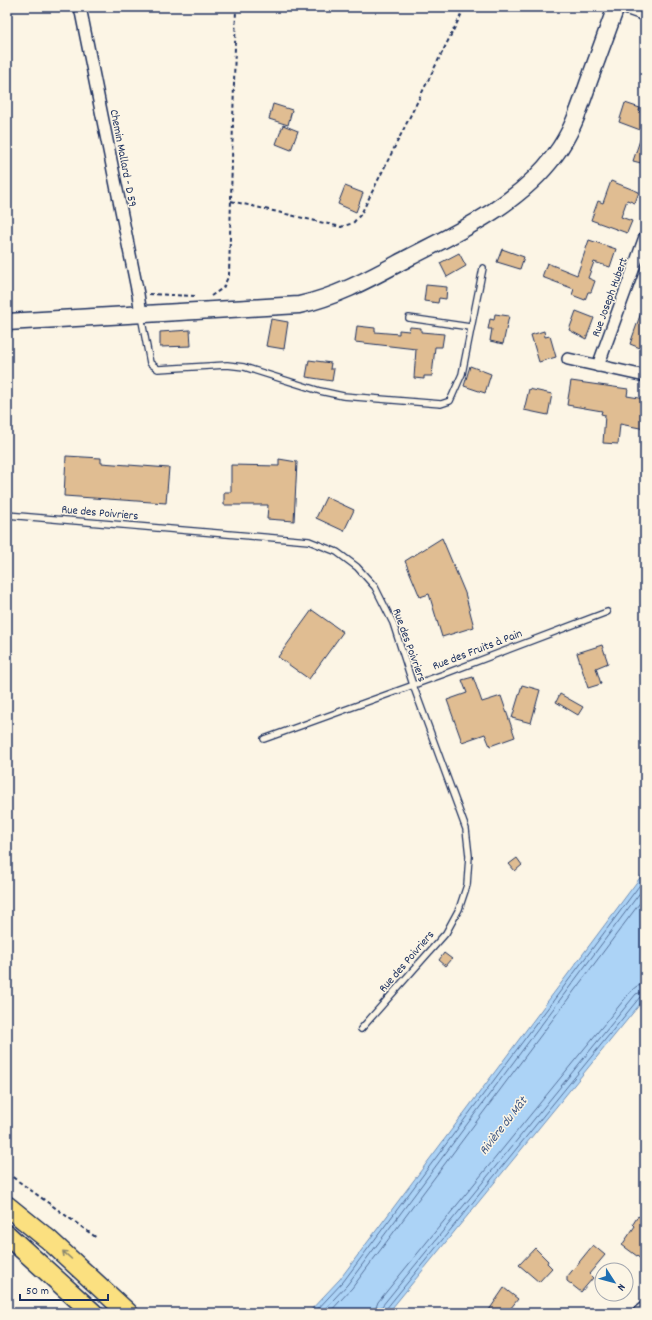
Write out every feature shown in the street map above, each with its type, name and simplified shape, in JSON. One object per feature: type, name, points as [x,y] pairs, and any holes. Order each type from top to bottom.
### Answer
[{"type":"highway","points":[[7,1206],[50,1240],[96,1281],[128,1313]]},
{"type":"highway","points":[[7,1235],[89,1308]]},
{"type":"main road","points":[[7,322],[299,305],[324,300],[384,271],[469,226],[501,206],[529,184],[555,155],[573,125],[616,7]]},
{"type":"street","name":"Chemin Mallard - D 59","points":[[80,7],[141,314]]},
{"type":"street","points":[[622,7],[645,15]]},
{"type":"street","name":"Rue Joseph Hubert","points":[[598,366],[645,237]]},
{"type":"street","points":[[568,359],[645,376]]},
{"type":"street","points":[[640,1313],[645,1309]]},
{"type":"lane","points":[[141,314],[150,362],[158,369],[227,365],[244,366],[320,391],[343,396],[442,404],[450,401],[462,374],[470,327],[484,268]]},
{"type":"lane","points":[[409,318],[470,327]]},
{"type":"lane","name":"Rue des Poivriers","points":[[7,515],[309,541],[337,552],[357,567],[375,587],[393,623],[413,685],[466,829],[469,856],[467,885],[459,910],[446,933],[361,1029]]},
{"type":"lane","name":"Rue des Fruits à Pain","points":[[264,739],[607,612]]},
{"type":"path","points":[[209,297],[223,288],[229,275],[236,7]]},
{"type":"path","points":[[231,201],[341,227],[353,223],[361,214],[465,7]]},
{"type":"path","points":[[138,294],[201,296]]},
{"type":"path","points":[[7,1173],[97,1238]]},
{"type":"water","name":"Rivière du Mât","points":[[645,871],[645,998],[388,1313],[308,1313],[340,1279]]},
{"type":"building","points":[[625,103],[640,108],[639,111],[645,114],[645,164],[633,161],[643,131],[619,122]]},
{"type":"building","points":[[273,104],[292,110],[288,125],[269,119]]},
{"type":"building","points":[[283,125],[298,131],[291,150],[276,144]]},
{"type":"building","points":[[611,181],[639,192],[635,203],[627,200],[621,217],[632,221],[627,233],[591,220],[598,201],[603,203]]},
{"type":"building","points":[[345,186],[363,193],[356,212],[338,204]]},
{"type":"building","points":[[589,240],[616,249],[610,267],[594,262],[588,278],[595,281],[591,292],[588,292],[585,300],[572,295],[574,289],[542,277],[547,263],[577,275]]},
{"type":"building","points":[[502,249],[524,257],[520,269],[497,262]]},
{"type":"building","points":[[459,253],[466,266],[447,277],[440,263]]},
{"type":"building","points":[[426,285],[447,287],[446,299],[439,298],[438,303],[424,301]]},
{"type":"building","points":[[645,304],[645,350],[630,344]]},
{"type":"building","points":[[576,311],[594,318],[586,339],[569,330]]},
{"type":"building","points":[[495,314],[509,316],[503,344],[490,341],[492,329],[488,329],[490,319],[494,320]]},
{"type":"building","points":[[271,319],[288,322],[284,349],[266,346]]},
{"type":"building","points":[[357,326],[375,328],[375,332],[399,334],[399,330],[409,331],[410,327],[421,328],[421,332],[444,334],[442,347],[435,347],[432,376],[424,376],[424,379],[414,378],[416,349],[355,342]]},
{"type":"building","points":[[190,330],[191,346],[160,347],[160,332]]},
{"type":"building","points":[[544,331],[545,337],[550,336],[556,357],[539,362],[531,335]]},
{"type":"building","points":[[309,360],[331,363],[330,369],[334,369],[332,381],[306,377]]},
{"type":"building","points":[[470,366],[491,374],[485,393],[464,386]]},
{"type":"building","points":[[571,381],[628,389],[627,396],[645,399],[645,429],[620,424],[618,444],[603,443],[605,415],[601,414],[602,411],[567,405]]},
{"type":"building","points":[[529,389],[552,394],[548,415],[524,410]]},
{"type":"building","points":[[66,456],[101,458],[101,463],[169,468],[166,503],[64,496]]},
{"type":"building","points":[[279,459],[297,462],[294,521],[267,519],[268,505],[224,505],[224,492],[231,492],[231,465],[279,466]]},
{"type":"building","points":[[326,497],[354,510],[344,531],[316,518]]},
{"type":"building","points":[[442,538],[465,593],[474,627],[442,637],[429,594],[420,597],[405,561]]},
{"type":"building","points":[[312,610],[343,632],[309,679],[278,657]]},
{"type":"building","points":[[602,645],[608,663],[596,668],[601,684],[588,688],[577,653]]},
{"type":"building","points":[[473,677],[482,702],[501,696],[515,737],[490,746],[485,734],[462,742],[447,700],[467,693],[462,680]]},
{"type":"building","points":[[522,685],[540,690],[531,723],[512,718]]},
{"type":"building","points":[[560,694],[583,707],[578,715],[556,702]]},
{"type":"building","points":[[517,858],[522,865],[515,871],[509,864]]},
{"type":"building","points":[[444,953],[452,959],[446,966],[439,960]]},
{"type":"building","points":[[645,1213],[645,1262],[622,1245],[635,1226],[633,1224],[638,1216],[641,1218]]},
{"type":"building","points":[[593,1245],[605,1255],[599,1262],[594,1262],[594,1268],[589,1274],[593,1278],[581,1292],[567,1281],[567,1277]]},
{"type":"building","points":[[535,1248],[548,1261],[547,1263],[552,1268],[539,1282],[519,1265]]},
{"type":"building","points":[[504,1288],[518,1299],[507,1313],[487,1313]]}]
